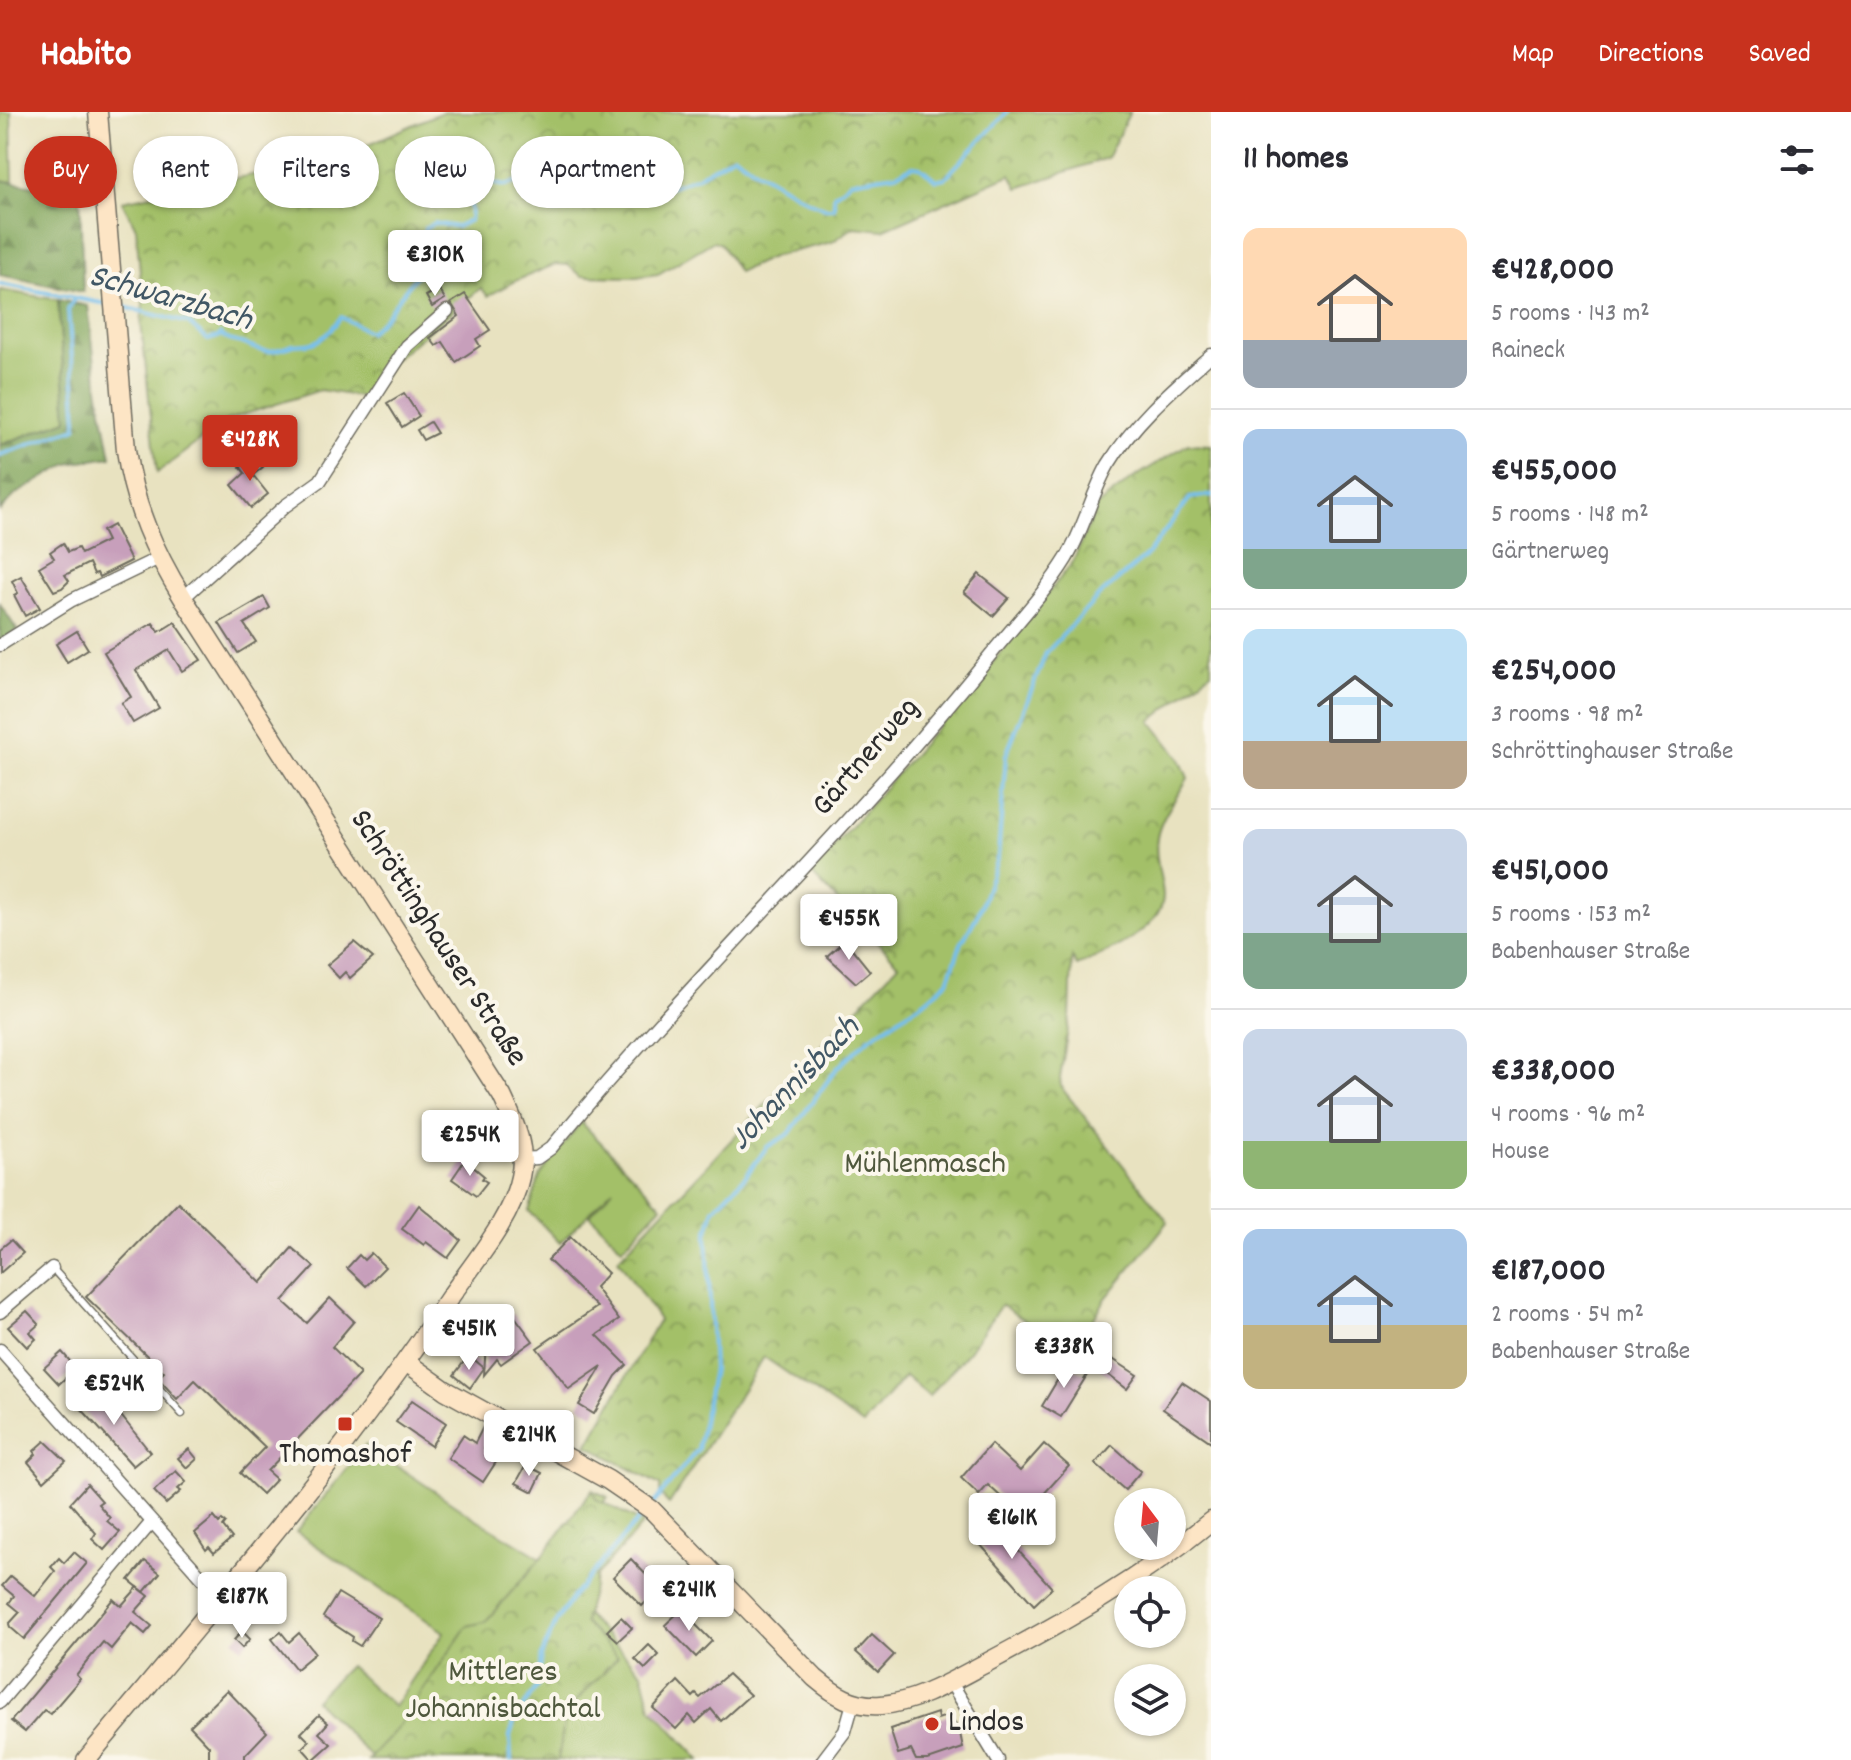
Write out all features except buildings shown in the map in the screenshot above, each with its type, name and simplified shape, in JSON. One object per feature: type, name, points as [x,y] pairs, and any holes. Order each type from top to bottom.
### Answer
[{"type":"main road","name":"Schröttinghauser Straße","points":[[86,1760],[325,1470],[406,1362],[490,1238],[517,1187],[522,1159],[515,1124],[502,1096],[183,598],[159,558],[141,517],[129,473],[98,112]]},
{"type":"main road","points":[[406,1362],[445,1390],[641,1501],[815,1678],[836,1695],[853,1703],[894,1703],[950,1681],[1055,1626],[1115,1590],[1211,1521]]},
{"type":"street","points":[[183,598],[285,506],[320,481],[407,346],[447,311]]},
{"type":"street","name":"Gärtnerweg","points":[[522,1159],[537,1158],[551,1148],[664,1016],[863,805],[1064,562],[1078,538],[1107,466],[1136,428],[1211,355]]},
{"type":"street","points":[[0,645],[72,600],[159,558]]},
{"type":"street","points":[[0,1312],[52,1268]]},
{"type":"street","points":[[0,1350],[220,1598]]},
{"type":"street","points":[[0,1702],[151,1523]]},
{"type":"street","points":[[950,1681],[998,1760]]},
{"type":"street","points":[[823,1760],[840,1740],[853,1703]]},
{"type":"lane","points":[[52,1268],[182,1414]]},
{"type":"green space","points":[[0,112],[11,112],[13,182],[0,180]]},
{"type":"green space","points":[[442,112],[1130,112],[1107,158],[1018,188],[1011,174],[883,230],[854,227],[832,242],[774,256],[738,272],[721,244],[714,241],[658,274],[636,277],[582,276],[568,265],[556,264],[488,296],[481,288],[393,360],[367,398],[320,390],[227,420],[157,473],[141,323],[143,305],[136,228],[122,201],[133,199],[133,208],[238,208],[238,178],[254,175],[254,208],[379,208],[379,140]]},
{"type":"green space","points":[[0,180],[24,184],[24,208],[80,208],[83,292],[0,275]]},
{"type":"green space","points":[[0,290],[58,300],[67,420],[0,445]]},
{"type":"green space","points":[[58,300],[88,306],[98,388],[111,457],[68,464],[16,494],[0,511],[0,445],[67,420]]},
{"type":"green space","name":"Mühlenmasch","points":[[1188,444],[1211,445],[1211,672],[1151,721],[1179,757],[1188,778],[1165,815],[1157,838],[1163,894],[1161,907],[1144,929],[1116,947],[1077,966],[1072,957],[1070,1017],[1060,1078],[1061,1087],[1168,1222],[1106,1298],[1074,1352],[1001,1305],[969,1351],[929,1396],[905,1376],[863,1425],[764,1357],[669,1504],[660,1494],[660,1485],[587,1445],[659,1320],[618,1259],[899,964],[811,873],[985,672],[1073,562],[1097,506],[1132,479]]},
{"type":"green space","points":[[0,604],[17,630],[0,642]]},
{"type":"green space","points":[[581,1122],[662,1206],[622,1248],[590,1215],[613,1189],[560,1243],[529,1211],[540,1176]]},
{"type":"green space","points":[[366,1445],[541,1558],[592,1490],[608,1497],[592,1519],[374,1760],[315,1700],[349,1666],[394,1707],[444,1632],[296,1532]]},
{"type":"green space","name":"Mittleres Johannisbachtal","points":[[592,1490],[596,1499],[644,1523],[596,1576],[584,1623],[618,1657],[566,1712],[558,1760],[368,1760],[395,1731],[467,1626],[485,1622],[541,1558]]},
{"type":"green space","points":[[577,1606],[642,1672],[651,1707],[700,1760],[517,1760]]},
{"type":"waterway","name":"Schwarzbach","points":[[120,306],[188,323],[208,340],[221,334],[229,340],[263,351],[317,341],[341,317],[369,332],[423,269],[425,228],[434,223],[457,227],[470,220],[465,181],[505,186],[532,176],[554,212],[613,197],[626,190],[654,193],[697,177],[734,155],[808,201],[834,208],[834,195],[851,181],[896,174],[913,166],[920,167],[936,180],[945,178],[1007,112]]},
{"type":"waterway","name":"Schwarzbach","points":[[0,284],[107,304]]},
{"type":"waterway","points":[[0,455],[76,428],[68,310],[74,299]]},
{"type":"waterway","name":"Johannisbach","points":[[654,1503],[698,1449],[713,1369],[707,1234],[714,1209],[745,1177],[767,1147],[789,1134],[837,1068],[868,1039],[925,1001],[948,981],[961,944],[979,912],[998,856],[1006,755],[1046,653],[1098,597],[1147,555],[1190,498],[1211,495]]},
{"type":"waterway","name":"Johannisbach","points":[[511,1760],[510,1736],[515,1719],[538,1685],[541,1656],[556,1622],[573,1596],[645,1512]]},
{"type":"place","name":"Thomashof","points":[[345,1424]]},
{"type":"place","name":"Lindos","points":[[932,1724]]}]
